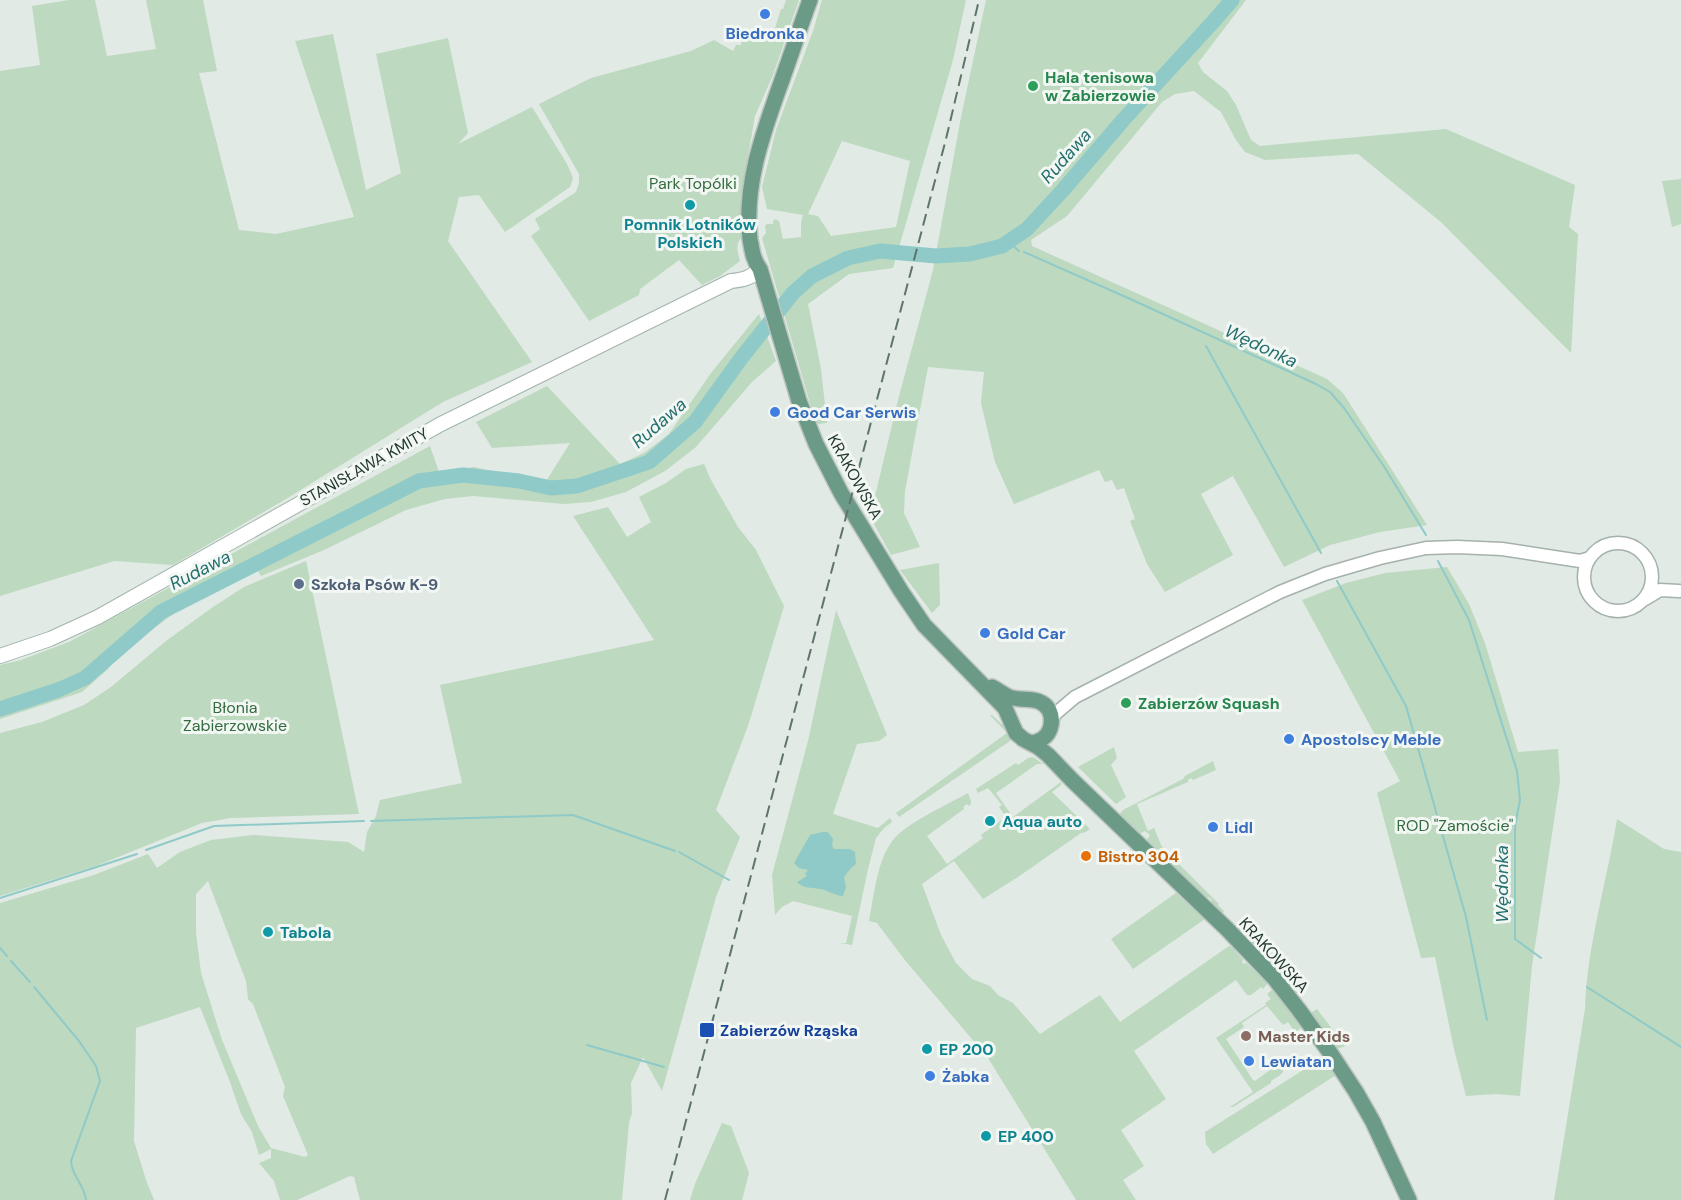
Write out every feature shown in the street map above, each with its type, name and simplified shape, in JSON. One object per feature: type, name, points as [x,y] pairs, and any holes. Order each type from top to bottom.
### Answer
[{"type":"main road","name":"KRAKOWSKA","points":[[810,0],[756,159],[752,188],[762,260],[760,269],[803,415],[841,493],[924,625],[1005,708],[1009,716]]},
{"type":"main road","name":"STANISŁAWA KMITY","points":[[0,656],[99,617],[441,424],[731,281],[742,270],[760,269]]},
{"type":"main road","name":"KRAKOWSKA","points":[[972,673],[1009,697],[1023,699]]},
{"type":"main road","points":[[1023,699],[1033,699],[1042,703],[1049,710],[1051,724],[1041,740],[1030,742],[1016,733],[1009,716],[1013,706],[1023,699]]},
{"type":"main road","name":"KRAKOWSKA","points":[[1051,724],[1051,743],[1064,770]]},
{"type":"main road","name":"KRAKOWSKA","points":[[1030,742],[1064,770],[1274,978],[1331,1054],[1365,1108],[1409,1200]]},
{"type":"street","points":[[1584,578],[1590,558],[1600,548],[1613,543],[1627,544],[1643,554],[1650,564],[1652,583],[1644,600]]},
{"type":"street","points":[[1051,724],[1055,714],[1075,697],[1280,592],[1325,574],[1426,548],[1502,549],[1580,561],[1590,558]]},
{"type":"street","points":[[1553,557],[1581,573],[1592,598],[1609,610],[1628,610],[1660,590],[1680,592]]},
{"type":"street","points":[[1652,571],[1656,577],[1680,592]]},
{"type":"street","points":[[1042,703],[1049,704],[1075,697]]},
{"type":"green space","points":[[69,0],[95,0],[107,56],[156,49],[146,0],[203,0],[217,71],[199,73],[239,230],[276,234],[354,217],[295,41],[333,34],[366,190],[401,173],[376,54],[448,38],[468,133],[458,144],[532,107],[567,164],[573,178],[570,187],[505,232],[479,195],[459,197],[448,241],[532,362],[443,402],[286,499],[173,565],[114,561],[0,596],[0,71],[40,65],[32,6]]},
{"type":"green space","name":"Park Topólki","points":[[786,0],[799,0],[773,75],[755,116],[744,179],[741,217],[743,237],[738,242],[737,248],[740,261],[720,276],[702,285],[679,260],[640,289],[639,295],[589,321],[531,236],[540,229],[535,219],[576,192],[579,183],[579,174],[539,104],[591,78],[691,51],[714,40],[733,51],[736,45],[741,45],[743,33],[771,41]]},
{"type":"green space","points":[[822,0],[966,0],[953,60],[893,268],[849,274],[808,304],[821,369],[827,423],[818,424],[814,417],[762,238],[766,233],[765,226],[773,224],[774,219],[779,221],[783,239],[801,237],[803,215],[767,209],[762,187],[776,130],[813,31]],"holes":[[[842,141],[910,161],[896,227],[831,236],[818,216],[808,214]]]},
{"type":"green space","points":[[986,0],[1246,0],[1198,63],[1203,72],[1227,91],[1236,105],[1251,140],[1260,146],[1446,129],[1575,185],[1569,227],[1578,234],[1571,353],[1442,223],[1358,154],[1265,160],[1245,152],[1221,112],[1194,91],[1175,94],[1162,102],[1067,216],[1031,240],[1032,246],[1327,379],[1343,393],[1427,525],[1380,532],[1330,545],[1284,567],[1233,476],[1201,494],[1233,555],[1165,592],[1147,564],[1130,521],[1135,519],[1124,488],[1117,490],[1112,480],[1105,482],[1099,470],[1014,504],[995,462],[981,403],[984,372],[928,367],[905,491],[904,513],[920,547],[891,555],[870,517],[933,270],[961,117]]},
{"type":"green space","points":[[1681,179],[1681,224],[1672,227],[1662,181]]},
{"type":"green space","points":[[759,314],[776,361],[752,382],[696,447],[665,471],[626,492],[591,502],[564,504],[473,496],[445,499],[406,510],[324,550],[261,576],[256,568],[192,600],[126,649],[82,692],[0,719],[0,665],[21,660],[69,642],[430,446],[439,472],[474,467],[545,483],[570,443],[492,448],[476,422],[547,386],[620,464],[644,453],[669,434],[711,373]]},
{"type":"green space","points":[[704,464],[738,527],[756,550],[784,606],[749,723],[716,810],[740,837],[716,897],[662,1091],[643,1057],[631,1083],[632,1113],[629,1123],[622,1200],[360,1200],[354,1177],[350,1176],[297,1200],[280,1200],[274,1181],[259,1163],[271,1158],[271,1149],[259,1155],[252,1132],[241,1114],[200,1007],[136,1028],[134,1141],[154,1200],[0,1200],[0,903],[94,875],[148,854],[157,868],[180,852],[211,840],[253,835],[348,842],[364,852],[367,832],[376,816],[380,800],[462,783],[440,685],[654,640],[573,516],[608,507],[627,537],[651,522],[639,497],[686,469]],"holes":[[[208,881],[246,981],[248,999],[253,1004],[285,1087],[283,1096],[308,1155],[305,1157],[271,1148],[258,1126],[222,1040],[201,973],[196,933],[196,894]]]},
{"type":"green space","name":"Błonia Zabierzowskie","points":[[306,561],[359,814],[231,818],[202,823],[96,866],[0,896],[0,733],[42,722],[84,705],[111,687],[166,641],[213,607],[244,587]]},
{"type":"green space","points":[[939,563],[940,605],[932,613],[900,570]]},
{"type":"green space","name":"ROD \"Zamoście\"","points":[[1447,567],[1469,604],[1485,643],[1518,752],[1558,749],[1560,781],[1532,966],[1520,1096],[1496,1094],[1466,1096],[1435,957],[1421,958],[1377,793],[1400,781],[1302,600],[1346,583],[1385,573]]},
{"type":"green space","points":[[836,610],[887,735],[879,741],[857,744],[833,814],[878,828],[890,818],[892,822],[876,838],[852,945],[840,943],[846,943],[852,916],[793,901],[782,907],[775,915],[772,875],[808,741]]},
{"type":"green space","points":[[990,715],[1010,732],[1012,738],[1010,741],[899,817],[896,813],[1007,733]]},
{"type":"green space","points":[[1114,747],[1117,758],[1111,765],[1126,797],[1116,804],[1078,767]]},
{"type":"green space","points":[[1033,757],[1043,764],[1037,764],[996,793],[1013,817],[1061,782],[1061,785],[1052,792],[1090,829],[983,899],[954,861],[922,884],[941,935],[956,963],[972,979],[990,986],[998,995],[1013,1003],[1040,1034],[1100,995],[1120,1022],[1229,946],[1244,964],[1246,963],[1268,983],[1263,989],[1261,987],[1251,995],[1247,995],[1236,980],[1134,1051],[1166,1099],[1121,1130],[1144,1166],[1123,1180],[1136,1200],[1076,1200],[988,1058],[904,959],[877,923],[869,921],[883,858],[899,834],[917,821],[968,793],[971,804],[969,806],[967,804],[963,807],[964,809],[927,836],[947,864],[983,838],[981,835],[1006,817],[999,807],[1002,805],[988,788],[978,793],[976,789],[1016,763],[1018,765]]},
{"type":"green space","points":[[1213,761],[1216,770],[1193,780],[1191,778],[1188,782],[1137,804],[1148,831],[1154,828],[1162,847],[1219,904],[1224,911],[1222,914],[1210,902],[1212,900],[1206,898],[1146,841],[1150,835],[1145,831],[1139,834],[1119,815],[1123,810]]},
{"type":"green space","points":[[1617,819],[1664,849],[1681,852],[1681,1200],[1554,1200],[1585,1009],[1589,961]]},
{"type":"green space","points":[[1176,893],[1205,919],[1133,969],[1111,939]]},
{"type":"green space","points":[[1246,920],[1243,925],[1255,939],[1261,937],[1276,961],[1270,965],[1238,931],[1239,925]]},
{"type":"green space","points":[[1272,990],[1303,1027],[1295,1032],[1288,1022],[1283,1025],[1267,1006],[1242,1023],[1244,1027],[1226,1039],[1255,1081],[1274,1067],[1278,1069],[1283,1065],[1284,1068],[1271,1083],[1230,1107],[1253,1092],[1216,1038],[1266,1005],[1265,1003],[1271,999],[1267,994]]},
{"type":"green space","points":[[1317,1009],[1345,1046],[1335,1048],[1310,1013]]},
{"type":"green space","points":[[1324,1057],[1336,1075],[1213,1154],[1206,1144],[1205,1132]]},
{"type":"green space","points":[[722,1123],[731,1126],[749,1173],[742,1200],[690,1200],[695,1184]]},
{"type":"water","points":[[828,832],[833,839],[834,849],[850,849],[855,852],[856,864],[844,877],[846,887],[843,896],[805,887],[797,882],[807,876],[805,874],[808,870],[799,868],[794,863],[810,835]]},
{"type":"waterway","name":"Rudawa","points":[[0,709],[58,690],[85,678],[161,612],[419,481],[463,475],[519,481],[551,488],[577,486],[649,462],[695,422],[742,357],[793,293],[812,276],[848,258],[880,251],[936,256],[970,254],[1002,246],[1027,229],[1232,0]]},
{"type":"waterway","name":"Wędonka","points":[[1009,242],[1019,251]]},
{"type":"waterway","name":"Wędonka","points":[[1024,252],[1330,392],[1344,408],[1385,468],[1426,535]]},
{"type":"waterway","points":[[1206,346],[1321,553]]},
{"type":"waterway","name":"Wędonka","points":[[1438,561],[1469,620],[1517,771],[1520,800],[1515,826],[1515,939],[1541,958]]},
{"type":"waterway","points":[[1337,581],[1406,706],[1466,917],[1487,1020]]},
{"type":"waterway","points":[[371,821],[573,815],[675,851]]},
{"type":"waterway","points":[[146,850],[214,826],[364,821]]},
{"type":"waterway","points":[[679,852],[729,880]]},
{"type":"waterway","points":[[0,898],[137,854]]},
{"type":"waterway","points":[[0,948],[7,956]]},
{"type":"waterway","points":[[11,961],[30,982]]},
{"type":"waterway","points":[[34,987],[79,1041],[96,1066],[100,1081],[71,1161],[86,1200]]},
{"type":"waterway","name":"Wędonka","points":[[1587,987],[1681,1047]]},
{"type":"waterway","points":[[587,1045],[664,1067]]},
{"type":"railway","points":[[665,1200],[946,139],[979,0]]},
{"type":"place","name":"Biedronka","points":[[765,14]]},
{"type":"place","name":"Hala tenisowa w Zabierzowie","points":[[1033,86]]},
{"type":"place","name":"Pomnik Lotników Polskich","points":[[690,205]]},
{"type":"place","name":"Good Car Serwis","points":[[775,412]]},
{"type":"place","name":"Szkoła Psów K-9","points":[[299,584]]},
{"type":"place","name":"Gold Car","points":[[985,633]]},
{"type":"place","name":"Zabierzów Squash","points":[[1126,703]]},
{"type":"place","name":"Apostolscy Meble","points":[[1289,739]]},
{"type":"place","name":"Aqua auto","points":[[990,821]]},
{"type":"place","name":"Lidl","points":[[1213,827]]},
{"type":"place","name":"Bistro 304","points":[[1086,856]]},
{"type":"place","name":"Tabola","points":[[268,932]]},
{"type":"place","name":"Zabierzów Rząska","points":[[707,1030]]},
{"type":"place","name":"Master Kids","points":[[1246,1036]]},
{"type":"place","name":"EP 200","points":[[927,1049]]},
{"type":"place","name":"Lewiatan","points":[[1249,1061]]},
{"type":"place","name":"Żabka","points":[[930,1076]]},
{"type":"place","name":"EP 400","points":[[986,1136]]}]
